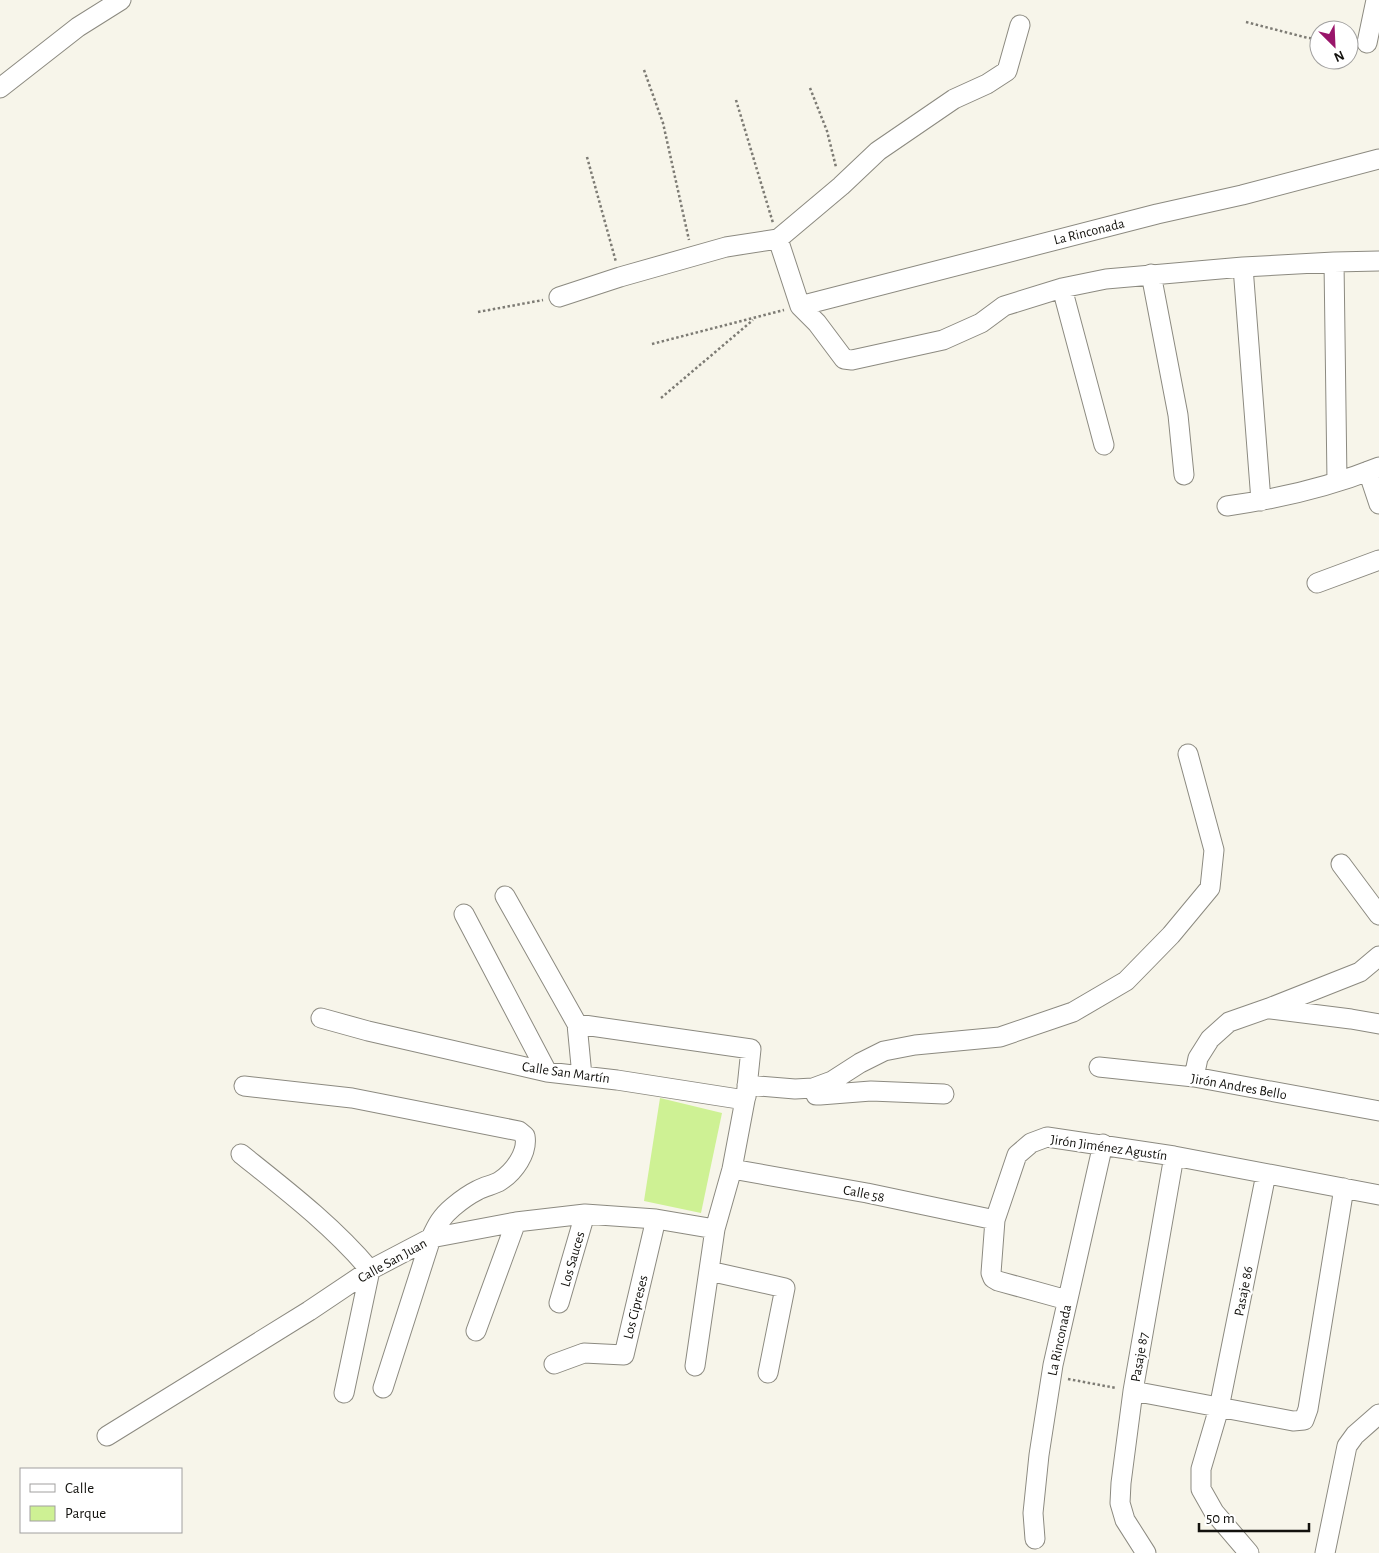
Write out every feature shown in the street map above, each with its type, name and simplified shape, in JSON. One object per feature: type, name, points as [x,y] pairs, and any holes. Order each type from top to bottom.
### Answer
[{"type":"street","points":[[0,88],[78,27],[121,0]]},
{"type":"street","points":[[1367,43],[1376,0]]},
{"type":"street","points":[[559,297],[620,276],[726,247],[778,239],[842,186],[878,150],[954,99],[987,84],[1008,71],[1020,25]]},
{"type":"street","name":"La Rinconada","points":[[800,306],[1379,159]]},
{"type":"street","points":[[778,239],[800,306],[844,358],[852,360],[943,340],[981,323],[1004,306],[1062,288],[1106,279],[1243,267],[1379,261]]},
{"type":"street","points":[[1334,262],[1337,481]]},
{"type":"street","points":[[1243,267],[1261,501]]},
{"type":"street","points":[[1151,274],[1178,415],[1184,475]]},
{"type":"street","points":[[1062,288],[1104,445]]},
{"type":"street","points":[[1227,506],[1261,501],[1374,469],[1379,504]]},
{"type":"street","points":[[1317,583],[1379,560]]},
{"type":"street","points":[[944,1094],[871,1091],[816,1095],[813,1088],[832,1081],[860,1063],[884,1051],[914,1045],[1000,1036],[1073,1012],[1126,981],[1171,936],[1210,888],[1214,850],[1188,754]]},
{"type":"street","points":[[1341,864],[1379,915]]},
{"type":"street","points":[[505,896],[577,1024],[582,1076]]},
{"type":"street","points":[[464,914],[547,1072]]},
{"type":"street","points":[[1194,1077],[1198,1058],[1210,1039],[1229,1022],[1360,972],[1379,956]]},
{"type":"street","points":[[1269,1008],[1379,1024]]},
{"type":"street","name":"Calle San Martín","points":[[321,1018],[368,1031],[547,1072],[746,1092],[813,1088]]},
{"type":"street","points":[[577,1024],[751,1049],[746,1092],[732,1169],[715,1229],[695,1366]]},
{"type":"street","name":"Jirón Andres Bello","points":[[1099,1067],[1194,1077],[1379,1111]]},
{"type":"street","points":[[244,1086],[352,1098],[519,1131],[525,1136],[526,1143],[522,1156],[511,1172],[499,1182],[477,1190],[454,1206],[440,1219],[431,1238],[383,1388]]},
{"type":"street","name":"Jirón Jiménez Agustín","points":[[1067,1300],[998,1281],[993,1278],[991,1273],[995,1220],[1017,1155],[1031,1143],[1047,1137],[1174,1156],[1379,1194]]},
{"type":"street","name":"La Rinconada","points":[[1035,1539],[1033,1513],[1051,1376],[1103,1144]]},
{"type":"street","points":[[241,1154],[291,1194],[344,1241],[370,1270],[344,1394]]},
{"type":"street","name":"Pasaje 87","points":[[1146,1553],[1125,1520],[1120,1502],[1133,1392],[1174,1156]]},
{"type":"street","name":"Calle 58","points":[[732,1169],[867,1193],[995,1220]]},
{"type":"street","name":"Pasaje 86","points":[[1249,1553],[1214,1512],[1201,1489],[1201,1469],[1219,1408],[1266,1174]]},
{"type":"street","points":[[1133,1392],[1293,1421],[1304,1420],[1308,1409],[1344,1188]]},
{"type":"street","name":"Calle San Juan","points":[[107,1436],[309,1311],[370,1270],[431,1238],[516,1222],[585,1214],[656,1219],[715,1229]]},
{"type":"street","name":"Los Sauces","points":[[559,1303],[585,1214]]},
{"type":"street","name":"Los Cipreses","points":[[554,1364],[584,1353],[624,1355],[656,1219]]},
{"type":"street","points":[[476,1331],[516,1222]]},
{"type":"street","points":[[709,1271],[785,1288],[768,1372]]},
{"type":"street","points":[[1326,1553],[1348,1446],[1355,1435],[1379,1414]]},
{"type":"path","points":[[1246,22],[1309,38]]},
{"type":"path","points":[[644,70],[663,123],[693,256]]},
{"type":"path","points":[[810,88],[827,131],[842,186]]},
{"type":"path","points":[[736,100],[778,239]]},
{"type":"path","points":[[587,157],[620,276]]},
{"type":"path","points":[[478,312],[559,297]]},
{"type":"path","points":[[652,344],[800,306]]},
{"type":"path","points":[[661,398],[755,318]]},
{"type":"path","points":[[1051,1376],[1133,1392]]},
{"type":"green space","points":[[660,1098],[722,1113],[701,1213],[644,1201]]}]
